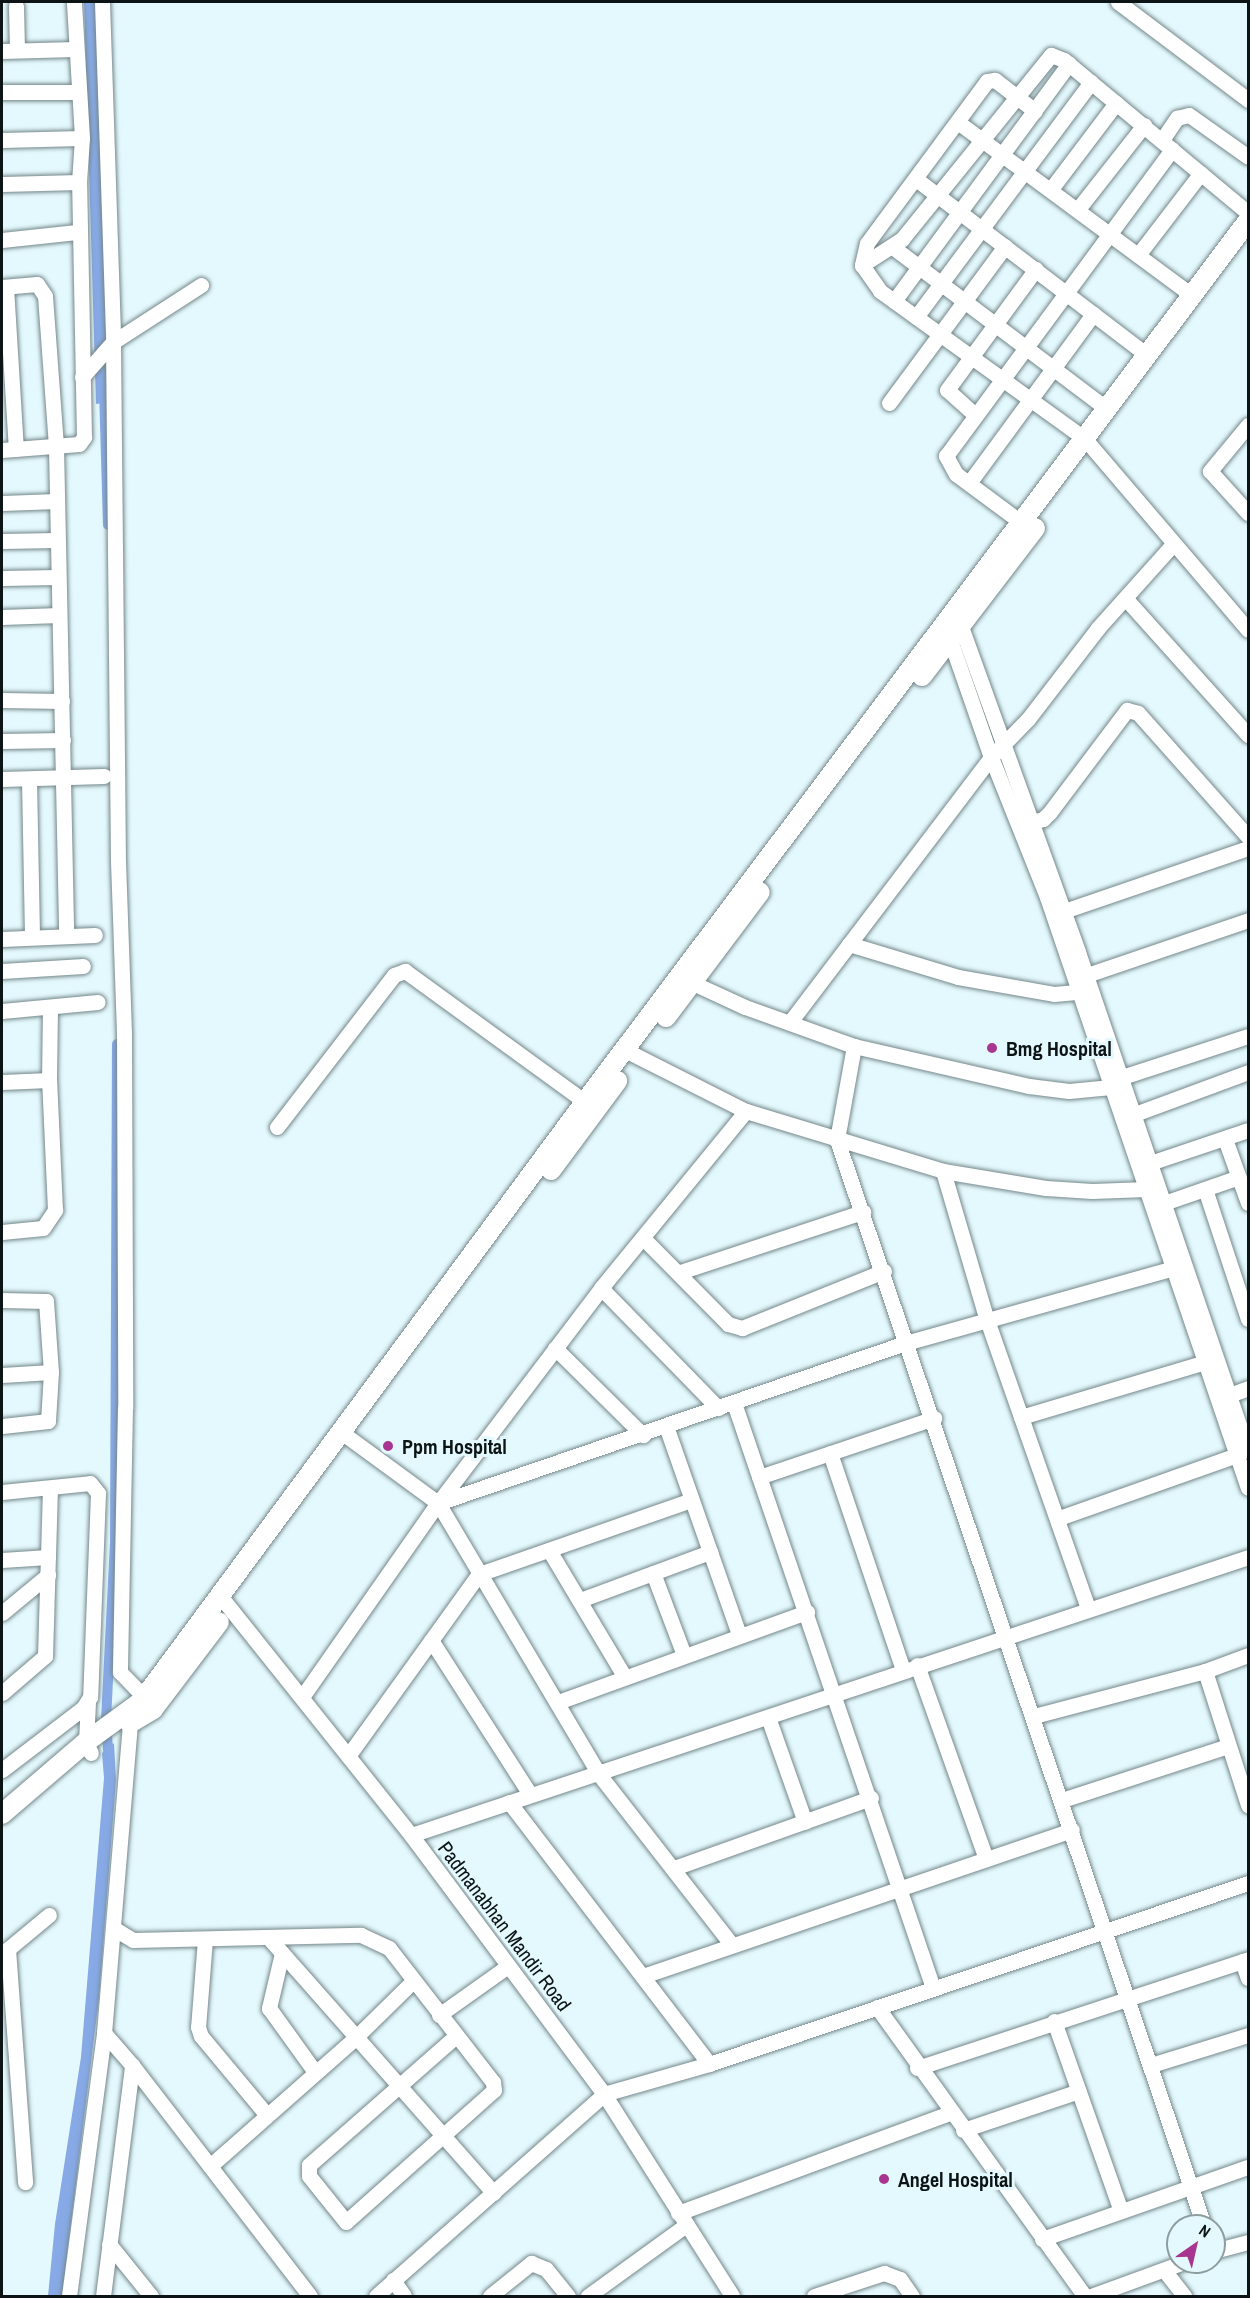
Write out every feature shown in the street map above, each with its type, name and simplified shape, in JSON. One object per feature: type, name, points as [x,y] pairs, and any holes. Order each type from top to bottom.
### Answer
[{"type":"main road","points":[[953,625],[1022,523],[1089,444],[1107,409],[1248,221]]},
{"type":"main road","points":[[2,1814],[129,1716],[225,1602],[590,1106],[1089,444],[1248,242]]},
{"type":"main road","points":[[2,1830],[66,1779],[92,1744]]},
{"type":"street","points":[[66,934],[63,701],[56,540],[56,447],[43,289],[37,284],[4,287],[8,450],[56,447],[79,444],[84,437],[78,232],[82,138],[76,92],[74,2]]},
{"type":"street","points":[[69,2296],[104,2033],[129,1716],[120,1672],[125,1408],[124,1032],[118,861],[102,2]]},
{"type":"street","points":[[1118,2],[1248,100]]},
{"type":"street","points":[[16,6],[9,50],[75,49]]},
{"type":"street","points":[[862,265],[894,248],[941,196],[982,139],[1048,56],[1056,55],[1069,64],[1248,213]]},
{"type":"street","points":[[894,301],[1069,64]]},
{"type":"street","points":[[1035,111],[990,79],[867,243],[862,265],[872,282],[894,301],[1089,444],[1248,630]]},
{"type":"street","points":[[916,317],[1091,82]]},
{"type":"street","points":[[2,92],[76,92]]},
{"type":"street","points":[[1051,189],[1116,102]]},
{"type":"street","points":[[1022,523],[950,468],[946,456],[974,414],[1108,233],[1167,144],[1177,118],[1189,115],[1248,157]]},
{"type":"street","points":[[959,123],[1193,296]]},
{"type":"street","points":[[1078,209],[1144,125]]},
{"type":"street","points":[[2,140],[82,138]]},
{"type":"street","points":[[1138,255],[1201,173]]},
{"type":"street","points":[[916,179],[1148,356]]},
{"type":"street","points":[[2,184],[79,182]]},
{"type":"street","points":[[2,240],[78,232]]},
{"type":"street","points":[[889,403],[1005,246]]},
{"type":"street","points":[[894,248],[942,282],[1107,409]]},
{"type":"street","points":[[974,414],[947,390],[1036,269]]},
{"type":"street","points":[[82,377],[110,346],[201,285]]},
{"type":"street","points":[[969,483],[1093,314]]},
{"type":"street","points":[[1248,425],[1210,471],[1248,513]]},
{"type":"street","points":[[2,503],[57,501]]},
{"type":"street","points":[[2,541],[56,540]]},
{"type":"street","points":[[790,1022],[990,757],[1173,544]]},
{"type":"street","points":[[2,578],[57,577]]},
{"type":"street","points":[[1126,599],[1248,735]]},
{"type":"street","points":[[2,616],[59,615]]},
{"type":"street","points":[[953,625],[1004,743],[1026,823],[1080,983],[1148,1175],[1164,1203],[1243,1453],[1248,1488]]},
{"type":"street","points":[[953,625],[990,757],[1026,823],[1064,911],[1080,983]]},
{"type":"street","points":[[2,700],[63,701]]},
{"type":"street","points":[[1026,823],[1050,812],[1127,710],[1138,713],[1248,837]]},
{"type":"street","points":[[2,741],[63,740]]},
{"type":"street","points":[[2,779],[104,776]]},
{"type":"street","points":[[29,779],[32,937]]},
{"type":"street","points":[[1064,911],[1248,848]]},
{"type":"street","points":[[849,944],[958,976],[1054,994],[1248,920]]},
{"type":"street","points":[[2,939],[66,934],[95,935]]},
{"type":"street","points":[[2,971],[83,966]]},
{"type":"street","points":[[277,1127],[399,972],[414,975],[590,1106]]},
{"type":"street","points":[[685,980],[854,1046],[1029,1086],[1069,1091],[1115,1083],[1248,1036]]},
{"type":"street","points":[[2,1011],[50,1009],[98,1002]]},
{"type":"street","points":[[2,1232],[43,1228],[56,1210],[49,1080],[50,1009]]},
{"type":"street","points":[[854,1046],[837,1140],[909,1342],[1003,1638],[1034,1716],[1104,1934],[1200,2214]]},
{"type":"street","points":[[630,1053],[746,1111],[943,1171],[1046,1188],[1092,1191],[1148,1175],[1248,1130]]},
{"type":"street","points":[[1132,1114],[1248,1072]]},
{"type":"street","points":[[2,1082],[49,1080]]},
{"type":"street","points":[[1115,1083],[1132,1114],[1174,1268],[1206,1362],[1224,1397]]},
{"type":"street","points":[[302,1697],[438,1503],[555,1348],[601,1288],[746,1111]]},
{"type":"street","points":[[1226,1138],[1243,1178],[1248,1203]]},
{"type":"street","points":[[943,1171],[986,1317],[1059,1518],[1088,1609]]},
{"type":"street","points":[[1164,1203],[1243,1178]]},
{"type":"street","points":[[1205,1189],[1248,1319]]},
{"type":"street","points":[[680,1272],[863,1212]]},
{"type":"street","points":[[643,1238],[680,1272],[728,1324],[742,1328],[884,1271]]},
{"type":"street","points":[[438,1503],[986,1317],[1174,1268]]},
{"type":"street","points":[[601,1288],[718,1408]]},
{"type":"street","points":[[2,1300],[46,1300],[51,1372],[48,1421],[2,1426]]},
{"type":"street","points":[[555,1348],[643,1435]]},
{"type":"street","points":[[1022,1417],[1206,1362]]},
{"type":"street","points":[[2,1375],[51,1372]]},
{"type":"street","points":[[1224,1397],[1248,1388]]},
{"type":"street","points":[[734,1403],[871,1798],[933,1988]]},
{"type":"street","points":[[759,1477],[934,1418]]},
{"type":"street","points":[[666,1426],[739,1634]]},
{"type":"street","points":[[346,1435],[438,1503],[598,1773],[732,1945]]},
{"type":"street","points":[[830,1453],[903,1670]]},
{"type":"street","points":[[1059,1518],[1243,1453]]},
{"type":"street","points":[[2,1492],[50,1489],[90,1483],[98,1493],[88,1702],[92,1744]]},
{"type":"street","points":[[2,1693],[45,1656],[50,1489]]},
{"type":"street","points":[[348,1756],[479,1574],[692,1500]]},
{"type":"street","points":[[549,1550],[624,1676]]},
{"type":"street","points":[[580,1600],[710,1552]]},
{"type":"street","points":[[2,1560],[48,1557]]},
{"type":"street","points":[[411,1835],[834,1692],[1248,1557]]},
{"type":"street","points":[[653,1573],[684,1655]]},
{"type":"street","points":[[2,1613],[48,1575]]},
{"type":"street","name":"Padmanabhan Mandir Road","points":[[225,1602],[411,1835],[604,2094],[732,2296]]},
{"type":"street","points":[[558,1702],[739,1634],[807,1612]]},
{"type":"street","points":[[431,1640],[530,1794]]},
{"type":"street","points":[[1034,1716],[1205,1671],[1248,1655]]},
{"type":"street","points":[[917,1665],[986,1859]]},
{"type":"street","points":[[1205,1671],[1248,1805]]},
{"type":"street","points":[[2,1770],[88,1702]]},
{"type":"street","points":[[768,1716],[805,1822]]},
{"type":"street","points":[[1062,1800],[1228,1746]]},
{"type":"street","points":[[674,1868],[871,1798]]},
{"type":"street","points":[[509,1802],[709,2064]]},
{"type":"street","points":[[643,1976],[1072,1830]]},
{"type":"street","points":[[376,2296],[604,2094],[709,2064],[933,1988],[1104,1934],[1248,1883]]},
{"type":"street","points":[[25,2182],[5,1952],[49,1915]]},
{"type":"street","points":[[113,1928],[133,1940],[361,1935],[377,1940],[388,1948],[493,2082],[494,2090],[346,2222],[307,2169],[456,2036]]},
{"type":"street","points":[[268,1937],[442,2138],[494,2193]]},
{"type":"street","points":[[205,1939],[198,2027],[201,2036],[266,2114]]},
{"type":"street","points":[[282,1953],[269,2008],[315,2072]]},
{"type":"street","points":[[917,2068],[1127,1996],[1245,1960],[1248,1978]]},
{"type":"street","points":[[439,2015],[508,1966]]},
{"type":"street","points":[[210,2166],[266,2114],[355,2038],[413,1981]]},
{"type":"street","points":[[877,2007],[917,2068],[1085,2296]]},
{"type":"street","points":[[1054,2021],[1121,2211]]},
{"type":"street","points":[[104,2033],[132,2065],[310,2296]]},
{"type":"street","points":[[1151,2065],[1248,2035]]},
{"type":"street","points":[[103,2296],[132,2065]]},
{"type":"street","points":[[963,2130],[1079,2091]]},
{"type":"street","points":[[588,2296],[682,2219],[950,2112]]},
{"type":"street","points":[[1042,2238],[1248,2167]]},
{"type":"street","points":[[1226,2247],[1248,2241]]},
{"type":"street","points":[[110,2244],[151,2296]]},
{"type":"street","points":[[500,2294],[531,2263],[538,2264],[568,2296]]},
{"type":"street","points":[[1091,2296],[1164,2270],[1184,2296]]},
{"type":"street","points":[[814,2296],[884,2272],[900,2279],[912,2296]]},
{"type":"street","points":[[393,2280],[404,2296]]},
{"type":"water","points":[[84,2],[98,2],[110,402],[96,404]]},
{"type":"water","points":[[114,1743],[116,1780],[99,1998],[62,2296],[48,2296],[55,2224],[81,2057],[104,1778],[102,1753]]},
{"type":"waterway","points":[[104,390],[108,525]]},
{"type":"waterway","points":[[109,1763],[106,1720],[115,1544],[117,1044]]},
{"type":"place","name":"Bmg Hospital","points":[[992,1048]]},
{"type":"place","name":"Ppm Hospital","points":[[388,1446]]},
{"type":"place","name":"Angel Hospital","points":[[884,2179]]}]
